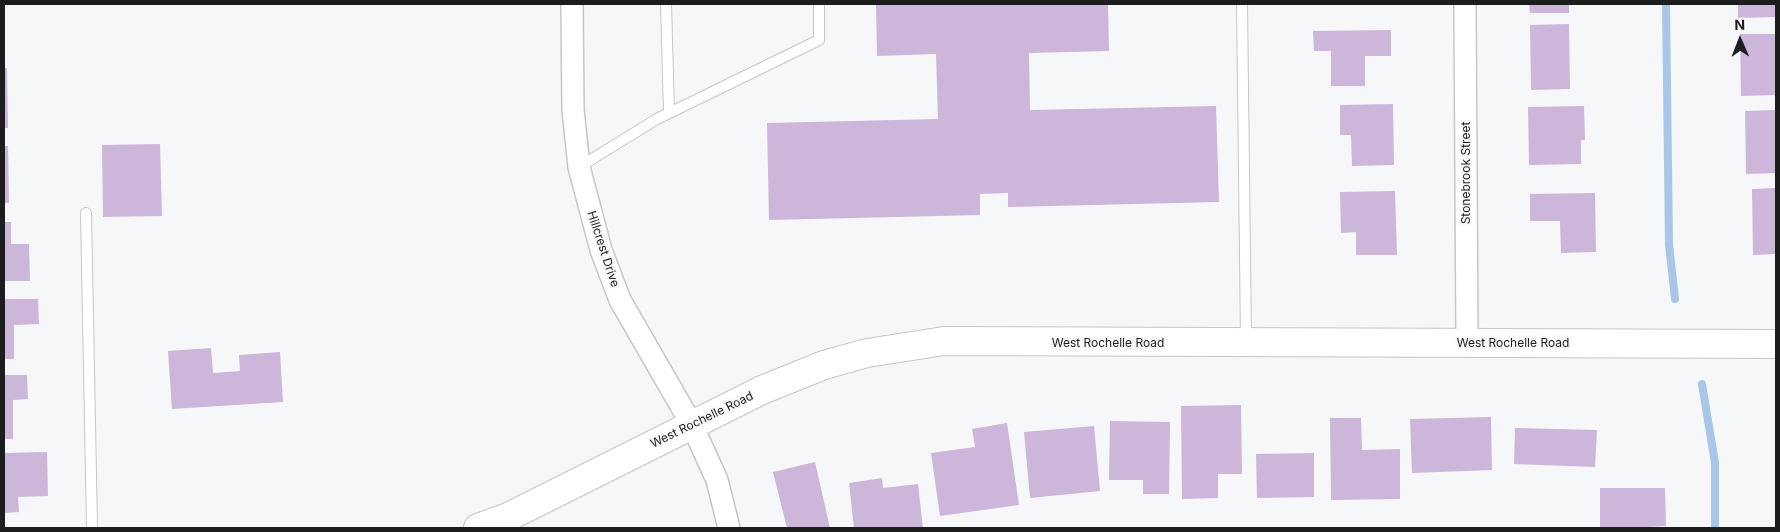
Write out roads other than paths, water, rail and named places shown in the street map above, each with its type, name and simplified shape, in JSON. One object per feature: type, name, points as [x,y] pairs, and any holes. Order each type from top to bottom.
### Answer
[{"type":"main road","name":"West Rochelle Road","points":[[478,528],[506,518],[762,390],[824,365],[867,353],[908,346],[944,341],[1246,344],[1776,344]]},
{"type":"street","name":"Hillcrest Drive","points":[[572,4],[573,110],[579,167],[601,250],[620,300],[692,425],[717,480],[729,528]]},
{"type":"street","name":"Stonebrook Street","points":[[1465,4],[1467,343]]},
{"type":"lane","points":[[666,4],[670,113]]},
{"type":"lane","points":[[579,167],[670,113],[819,40],[819,4]]},
{"type":"lane","points":[[1242,4],[1246,344]]},
{"type":"lane","points":[[86,213],[92,528]]},
{"type":"waterway","points":[[1666,4],[1669,244],[1675,299]]},
{"type":"waterway","points":[[1702,384],[1715,463],[1715,528]]}]
